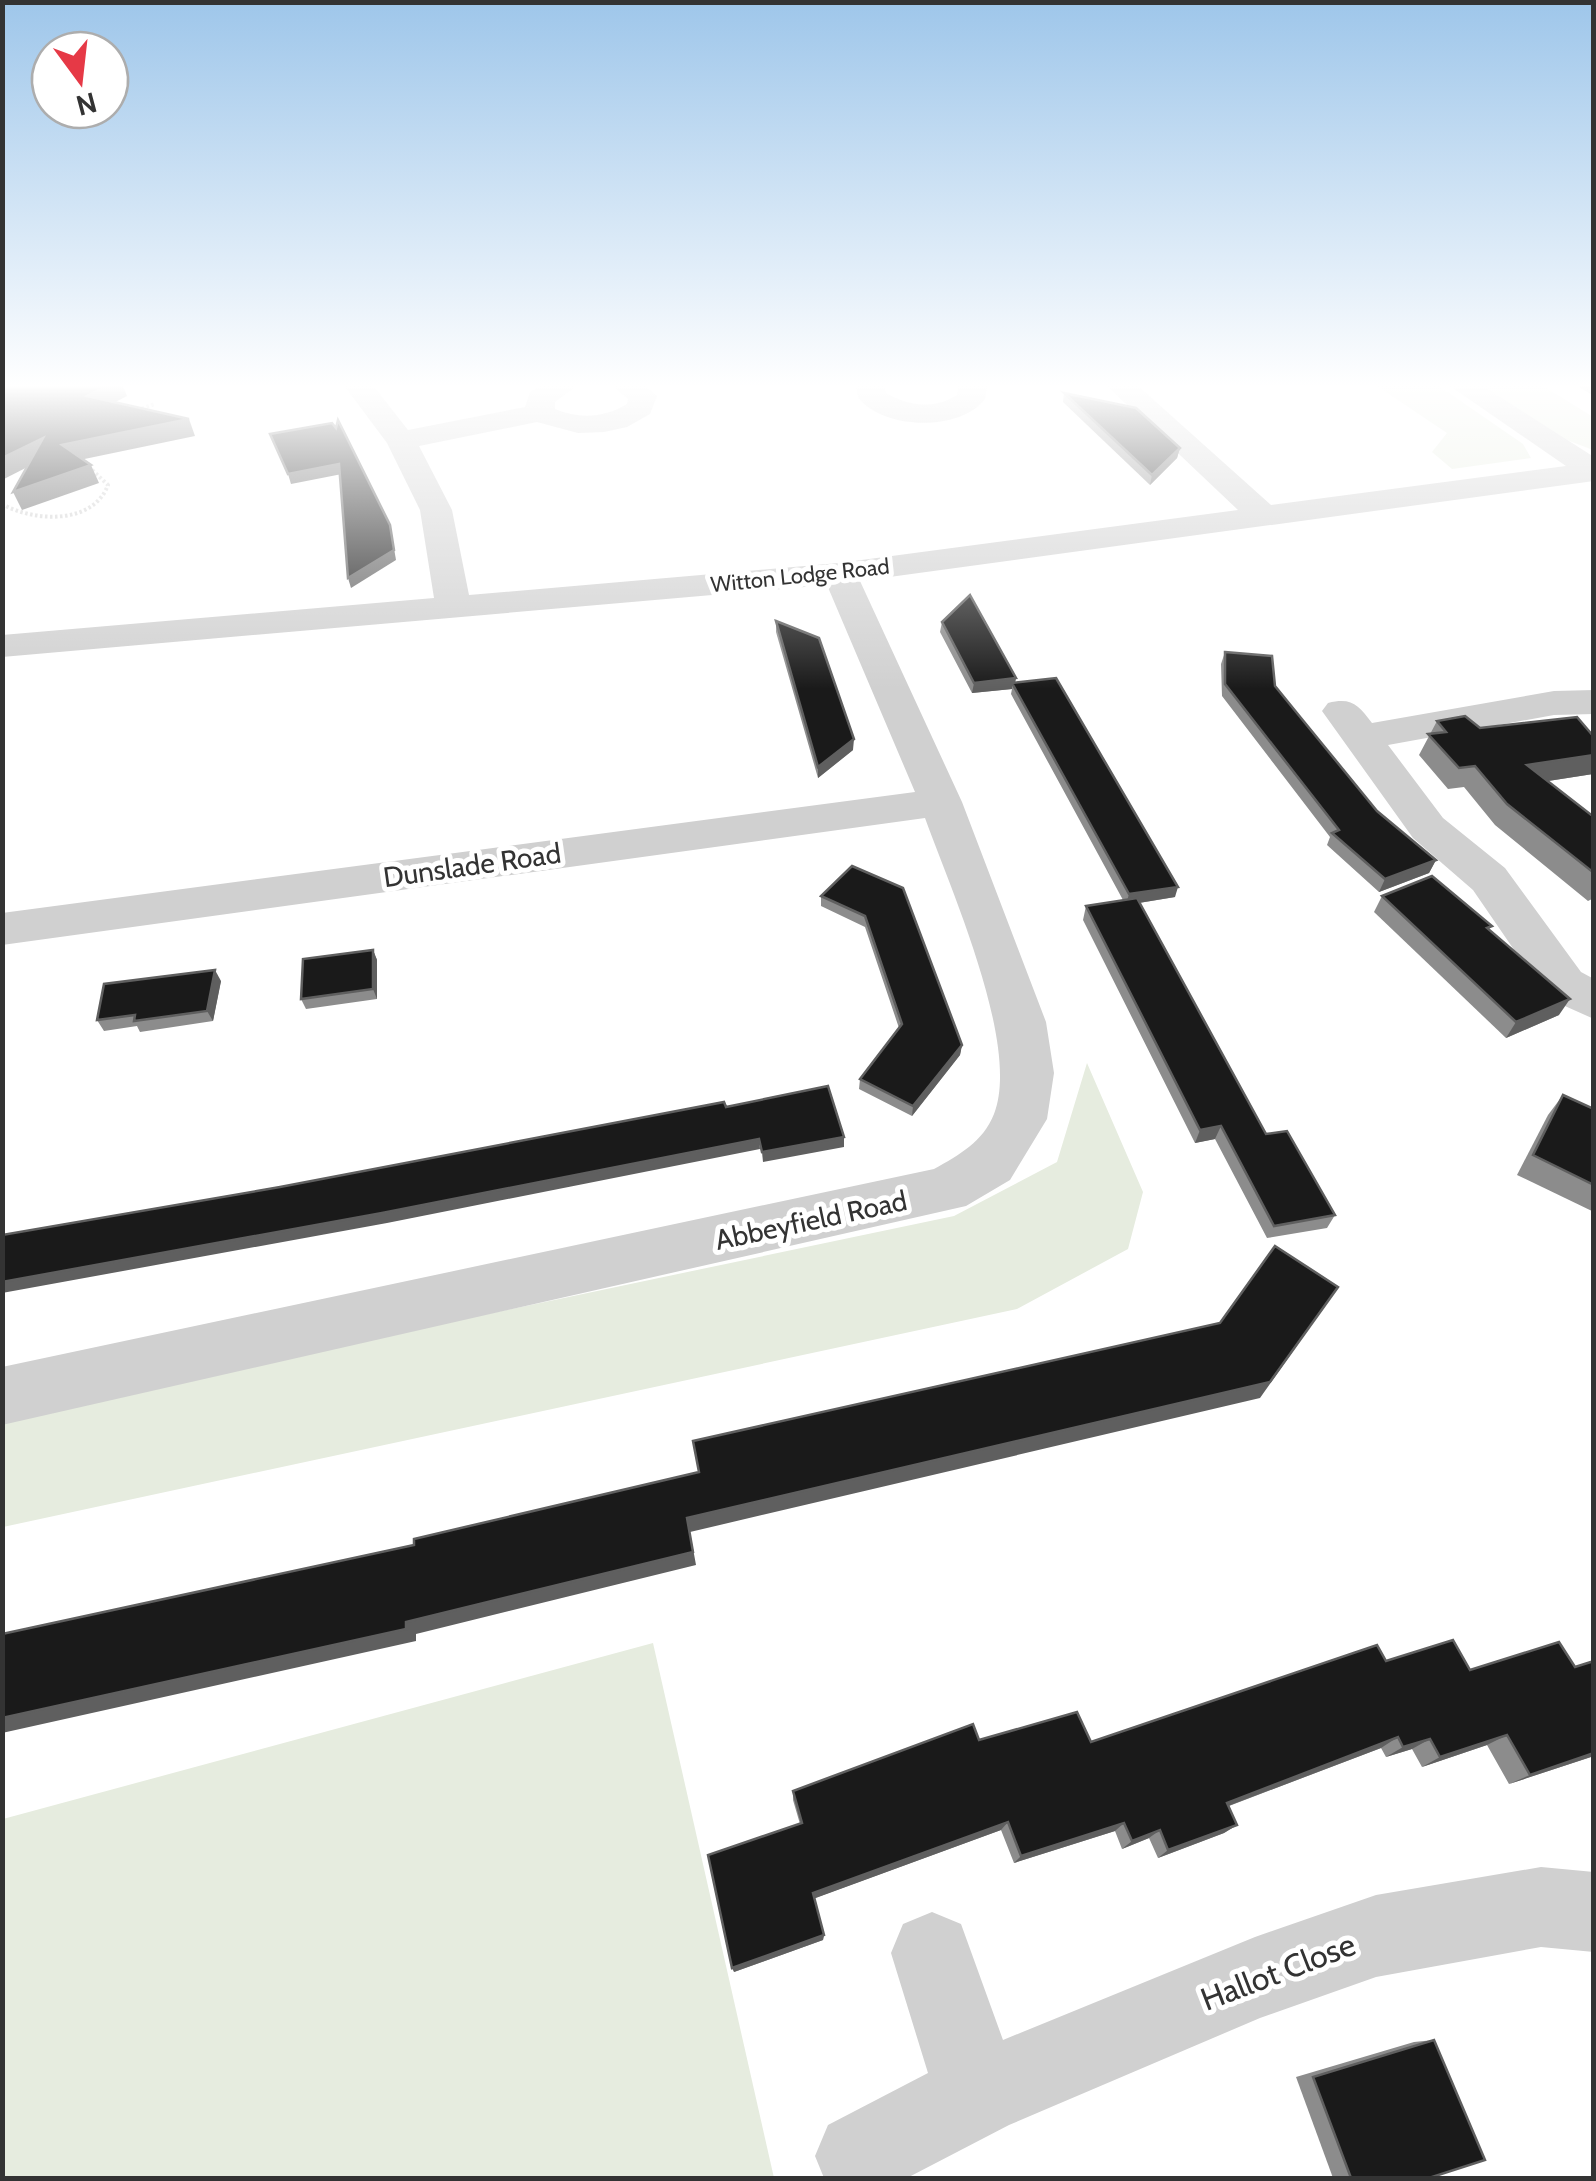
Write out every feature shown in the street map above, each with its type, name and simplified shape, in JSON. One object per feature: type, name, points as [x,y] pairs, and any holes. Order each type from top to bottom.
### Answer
[{"type":"street","points":[[424,486],[436,510],[452,606]]},
{"type":"street","points":[[1231,486],[1265,517]]},
{"type":"street","name":"Witton Lodge Road","points":[[2,646],[839,573],[1493,486]]},
{"type":"street","name":"Abbeyfield Road","points":[[2,1396],[946,1190],[991,1164],[1020,1119],[1028,1073],[1021,1022],[941,802],[839,573]]},
{"type":"street","points":[[1594,702],[1353,724],[1428,828],[1489,880],[1564,985],[1594,1001]]},
{"type":"street","name":"Dunslade Road","points":[[2,929],[941,802]]},
{"type":"street","name":"Hallot Close","points":[[859,2156],[978,2094],[1255,1978],[1376,1936],[1540,1907],[1594,1912]]},
{"type":"street","points":[[932,1953],[978,2094]]},
{"type":"path","points":[[2,504],[12,512],[35,518],[66,514],[95,505],[105,497],[108,486]]},
{"type":"shaded area","points":[[1087,1063],[1143,1192],[1128,1249],[1017,1309],[3,1527],[2,1416],[954,1216],[1057,1162]]},
{"type":"shaded area","points":[[653,1643],[774,2178],[3,2178],[3,1819]]},
{"type":"building","points":[[341,486],[371,486],[390,525],[394,550],[348,578]]},
{"type":"building","points":[[970,595],[1016,678],[974,683],[942,622]]},
{"type":"building","points":[[776,621],[819,638],[854,739],[818,767]]},
{"type":"building","points":[[1225,652],[1272,656],[1275,686],[1377,811],[1436,860],[1385,879],[1332,833],[1339,830],[1225,684]]},
{"type":"building","points":[[1056,678],[1178,887],[1129,894],[1012,683]]},
{"type":"building","points":[[1465,716],[1480,728],[1577,717],[1594,737],[1594,755],[1527,765],[1594,817],[1594,873],[1507,804],[1475,766],[1459,768],[1428,734],[1446,732],[1437,721]]},
{"type":"building","points":[[852,866],[903,888],[962,1045],[913,1106],[860,1079],[902,1024],[865,916],[821,896]]},
{"type":"building","points":[[1432,876],[1570,999],[1516,1022],[1382,896]]},
{"type":"building","points":[[1137,898],[1266,1134],[1287,1131],[1335,1215],[1274,1226],[1221,1126],[1200,1130],[1086,906]]},
{"type":"building","points":[[373,950],[373,989],[301,999],[303,959]]},
{"type":"building","points":[[215,970],[207,1011],[134,1021],[135,1015],[97,1020],[104,984]]},
{"type":"building","points":[[828,1086],[844,1137],[762,1152],[759,1139],[2,1282],[2,1235]]},
{"type":"building","points":[[1563,1095],[1594,1109],[1594,1185],[1533,1155]]},
{"type":"building","points":[[1275,1246],[1338,1287],[1270,1382],[687,1518],[693,1552],[406,1622],[406,1629],[2,1718],[2,1634],[414,1545],[414,1539],[699,1472],[693,1441],[1220,1323]]},
{"type":"building","points":[[1453,1640],[1470,1670],[1559,1642],[1575,1667],[1594,1661],[1594,1753],[1530,1775],[1507,1735],[1440,1757],[1430,1739],[1403,1747],[1398,1737],[1227,1803],[1237,1825],[1168,1850],[1160,1830],[1132,1841],[1124,1823],[1021,1856],[1008,1822],[813,1893],[824,1935],[732,1968],[708,1855],[802,1823],[793,1791],[973,1724],[979,1740],[1077,1712],[1091,1742],[1377,1645],[1386,1661]]},
{"type":"building","points":[[1434,2040],[1485,2160],[1429,2178],[1351,2178],[1313,2077]]}]
